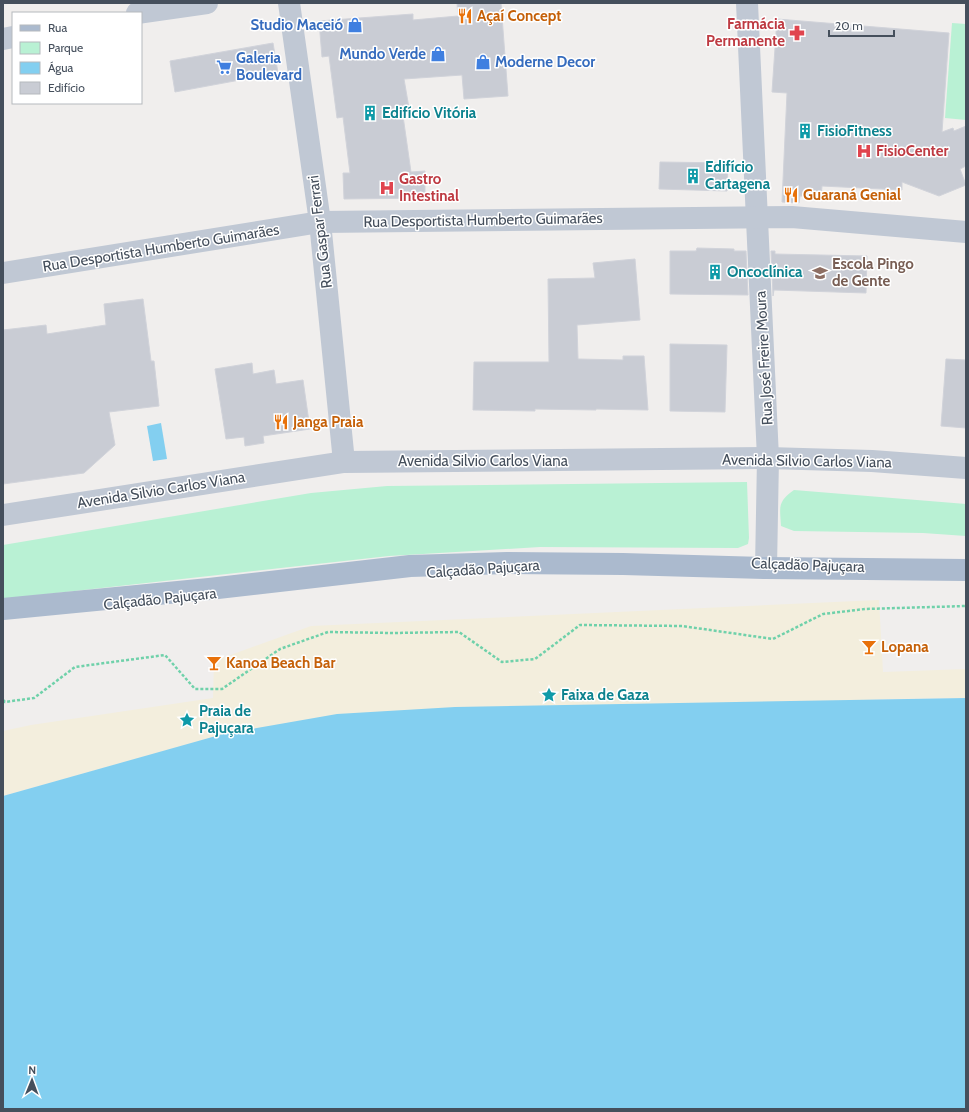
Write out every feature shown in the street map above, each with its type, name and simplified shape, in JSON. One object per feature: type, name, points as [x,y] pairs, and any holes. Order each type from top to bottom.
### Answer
[{"type":"main road","points":[[3,609],[209,589],[410,566],[507,563],[966,570]]},
{"type":"street","points":[[142,12],[207,3]]},
{"type":"street","name":"Rua Gaspar Ferrari","points":[[289,3],[320,222],[344,462]]},
{"type":"street","name":"Rua José Freire Moura","points":[[747,3],[768,458],[766,568]]},
{"type":"street","name":"Rua Desportista Humberto Guimarães","points":[[3,272],[320,222],[792,217],[966,232]]},
{"type":"street","name":"Avenida Silvio Carlos Viana","points":[[3,515],[344,462],[768,458],[872,462],[966,468]]},
{"type":"path","points":[[3,700],[5,702],[34,698],[75,667],[166,655],[195,689],[222,689],[280,649],[328,632],[459,632],[502,662],[535,659],[580,625],[682,626],[773,639],[823,614],[865,609],[966,606]]},
{"type":"green space","points":[[952,23],[966,24],[966,120],[945,118]]},
{"type":"green space","points":[[747,482],[749,538],[748,544],[738,548],[540,547],[389,556],[3,599],[3,545],[311,493],[387,486]]},
{"type":"green space","points":[[794,490],[966,504],[966,536],[923,533],[794,531],[781,526],[780,509],[782,502]]},
{"type":"sand","name":"Faixa de Gaza","points":[[879,600],[883,672],[966,669],[966,698],[885,699],[211,738],[3,796],[3,731],[31,725],[213,698],[214,661],[311,626]]},
{"type":"water","points":[[161,423],[167,459],[153,461],[147,426]]},
{"type":"water","points":[[966,698],[966,1109],[3,1109],[3,796],[223,734],[337,714],[455,707]]},
{"type":"building","points":[[457,3],[501,3],[508,96],[464,99],[462,75],[404,79],[409,108],[402,109],[411,172],[425,171],[425,198],[344,199],[343,173],[350,173],[343,117],[337,118],[329,56],[322,57],[319,21],[413,14],[413,20],[458,16]]},
{"type":"building","points":[[777,19],[949,33],[942,132],[953,128],[954,131],[966,126],[966,166],[960,169],[966,185],[939,196],[902,182],[902,190],[822,186],[821,197],[800,196],[799,203],[782,202],[787,93],[772,92]]},
{"type":"building","name":"Galeria Boulevard","points":[[273,43],[278,73],[175,92],[170,61]]},
{"type":"building","name":"Edifício Cartagena","points":[[660,162],[728,163],[727,191],[659,189]]},
{"type":"building","points":[[697,248],[734,249],[734,251],[746,251],[748,295],[670,294],[670,251],[696,251]]},
{"type":"building","name":"Escola Pingo de Gente","points":[[771,251],[775,251],[775,254],[867,256],[866,293],[774,290],[773,296]]},
{"type":"building","points":[[635,259],[640,320],[577,325],[578,359],[623,360],[623,356],[644,356],[648,410],[473,410],[474,362],[549,362],[548,279],[595,278],[593,263]]},
{"type":"building","points":[[143,299],[151,361],[154,361],[159,406],[109,412],[115,445],[84,473],[3,484],[3,330],[46,325],[47,334],[106,325],[104,304]]},
{"type":"building","points":[[670,344],[727,345],[725,412],[670,411]]},
{"type":"building","points":[[946,359],[966,360],[966,428],[941,426]]},
{"type":"building","points":[[252,363],[253,374],[274,370],[276,384],[303,380],[310,429],[263,436],[264,443],[245,446],[244,437],[226,439],[215,369]]},
{"type":"place","name":"Açaí Concept","points":[[465,16]]},
{"type":"place","name":"Studio Maceió","points":[[355,25]]},
{"type":"place","name":"Farmácia Permanente","points":[[797,33]]},
{"type":"place","name":"Mundo Verde","points":[[438,54]]},
{"type":"place","name":"Moderne Decor","points":[[483,62]]},
{"type":"place","name":"Galeria Boulevard","points":[[224,67]]},
{"type":"place","name":"Edifício Vitória","points":[[370,113]]},
{"type":"place","name":"FisioFitness","points":[[805,131]]},
{"type":"place","name":"FisioCenter","points":[[864,151]]},
{"type":"place","name":"Edifício Cartagena","points":[[693,176]]},
{"type":"place","name":"Gastro Intestinal","points":[[387,188]]},
{"type":"place","name":"Guaraná Genial","points":[[791,195]]},
{"type":"place","name":"Oncoclínica","points":[[715,272]]},
{"type":"place","name":"Escola Pingo de Gente","points":[[820,273]]},
{"type":"place","name":"Janga Praia","points":[[281,422]]},
{"type":"place","name":"Lopana","points":[[869,647]]},
{"type":"place","name":"Kanoa Beach Bar","points":[[214,663]]},
{"type":"place","name":"Faixa de Gaza","points":[[549,695]]},
{"type":"place","name":"Praia de Pajuçara","points":[[187,720]]}]
